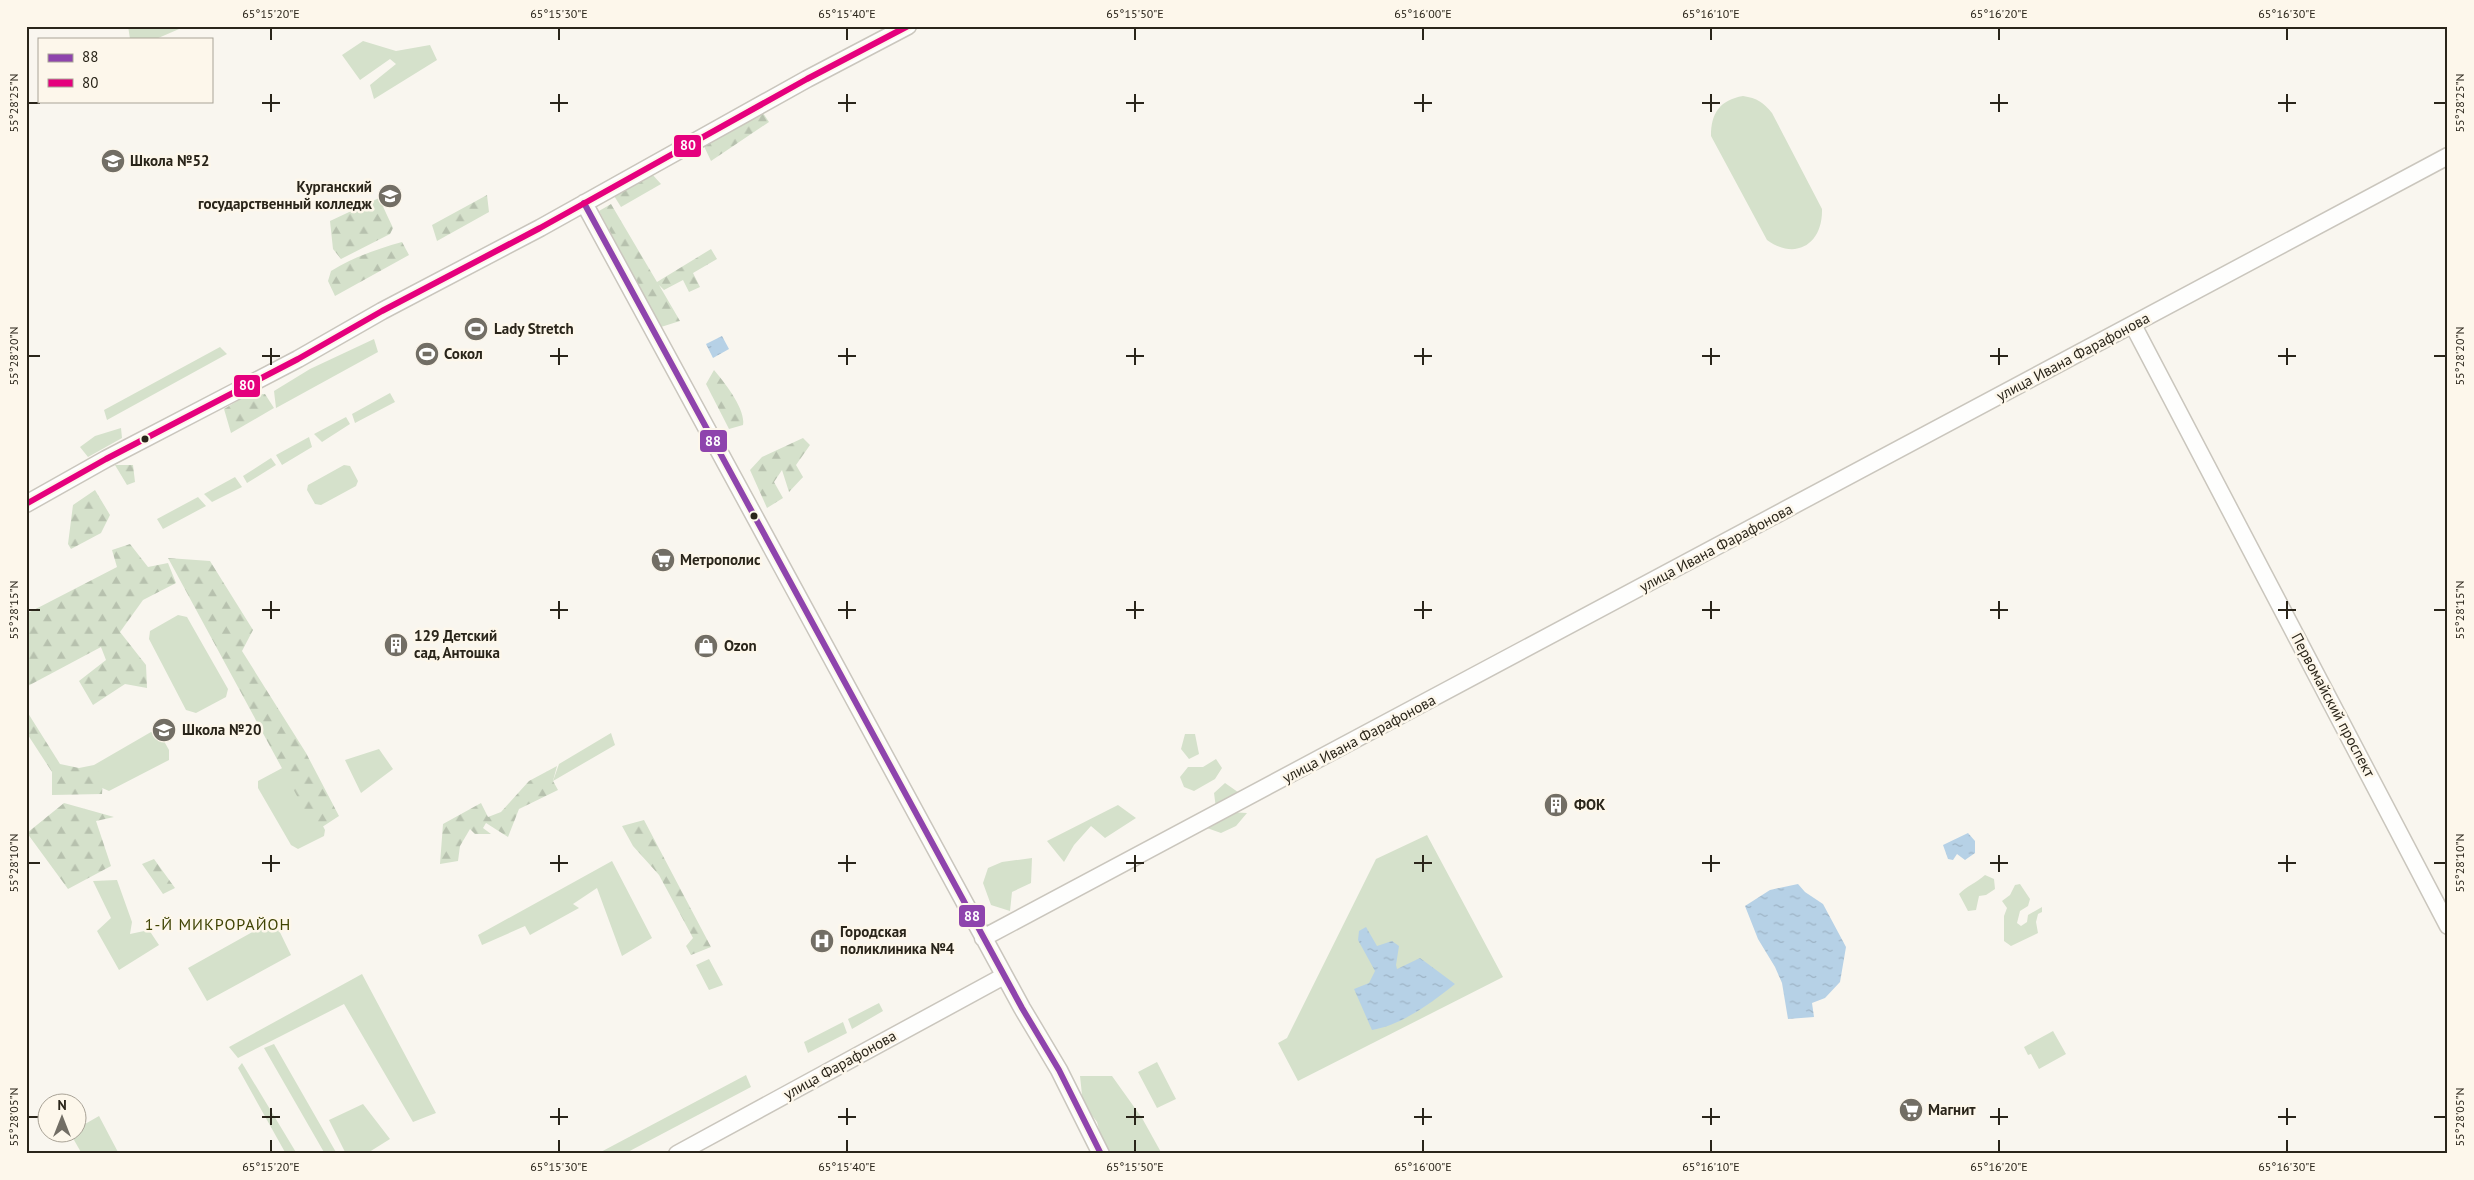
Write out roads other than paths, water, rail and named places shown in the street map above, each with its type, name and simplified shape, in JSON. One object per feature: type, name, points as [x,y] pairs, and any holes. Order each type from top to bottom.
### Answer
[{"type":"street","points":[[26,504],[908,26]]},
{"type":"street","name":"улица Ивана Фарафонова","points":[[983,938],[2448,156]]},
{"type":"street","points":[[584,203],[983,938],[1059,1070],[1101,1154]]},
{"type":"street","name":"Первомайский проспект","points":[[2133,325],[2448,926]]},
{"type":"street","name":"улица Фарафонова","points":[[677,1154],[1004,976]]},
{"type":"water","points":[[722,336],[729,349],[713,358],[706,344]]},
{"type":"water","points":[[1968,833],[1975,841],[1975,853],[1965,860],[1957,854],[1953,860],[1948,859],[1943,845]]},
{"type":"water","points":[[1798,884],[1805,892],[1823,904],[1846,947],[1840,982],[1825,998],[1812,1003],[1814,1017],[1788,1019],[1782,983],[1775,967],[1758,939],[1745,906],[1770,890]]},
{"type":"water","points":[[1366,927],[1377,946],[1392,941],[1399,946],[1397,969],[1420,958],[1455,984],[1426,1006],[1405,1018],[1372,1030],[1354,989],[1369,983],[1375,971],[1358,940],[1359,931]]},
{"type":"place","name":"Школа №52","points":[[113,161]]},
{"type":"place","name":"Курганский государственный колледж","points":[[390,196]]},
{"type":"place","name":"Lady Stretch","points":[[476,329]]},
{"type":"place","name":"Сокол","points":[[427,354]]},
{"type":"place","name":"Метрополис","points":[[663,560]]},
{"type":"place","name":"129 Детский сад, Антошка","points":[[396,645]]},
{"type":"place","name":"Ozon","points":[[706,646]]},
{"type":"place","name":"Школа №20","points":[[164,730]]},
{"type":"place","name":"ФОК","points":[[1556,805]]},
{"type":"place","name":"Городская поликлиника №4","points":[[822,941]]},
{"type":"place","name":"Магнит","points":[[1911,1110]]},
{"type":"district","name":"1-Й МИКРОРАЙОН","points":[[218,924]]}]
